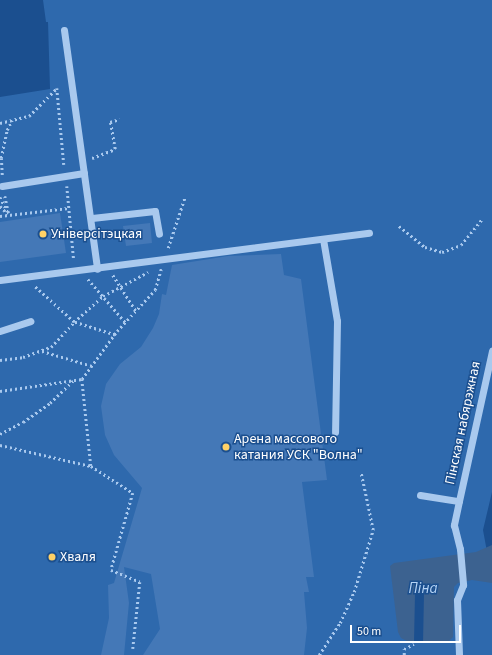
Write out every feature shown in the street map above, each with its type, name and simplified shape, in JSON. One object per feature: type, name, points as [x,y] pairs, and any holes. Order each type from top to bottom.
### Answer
[{"type":"street","points":[[64,30],[82,162],[92,218],[97,269]]},
{"type":"street","points":[[2,186],[84,173]]},
{"type":"street","points":[[92,218],[155,211],[159,234]]},
{"type":"street","points":[[0,280],[97,269],[369,233]]},
{"type":"street","points":[[324,239],[337,321],[335,432]]},
{"type":"street","points":[[0,331],[30,321]]},
{"type":"street","name":"Пінская набярэжная","points":[[459,655],[457,600],[463,585],[460,549],[454,525],[492,351]]},
{"type":"street","name":"Пінская набярэжная","points":[[420,495],[459,501]]},
{"type":"path","points":[[82,162],[114,150],[110,122],[120,119]]},
{"type":"path","points":[[9,215],[2,186],[1,167],[7,130],[12,120]]},
{"type":"path","points":[[0,197],[9,214],[0,206]]},
{"type":"path","points":[[0,391],[82,379],[114,335],[155,290],[185,197]]},
{"type":"path","points":[[0,216],[69,208]]},
{"type":"path","points":[[399,226],[425,247],[442,252],[462,244],[482,219]]},
{"type":"path","points":[[0,360],[23,357],[51,347],[74,322],[103,296],[155,269]]},
{"type":"path","points":[[113,275],[136,312]]},
{"type":"path","points":[[88,278],[126,323]]},
{"type":"path","points":[[34,286],[74,322],[114,335]]},
{"type":"path","points":[[41,351],[92,366]]},
{"type":"path","points":[[82,379],[91,466]]},
{"type":"path","points":[[0,434],[23,422],[50,404],[74,381]]},
{"type":"path","points":[[0,445],[91,466],[133,493],[111,570],[140,582],[133,649]]},
{"type":"path","points":[[319,655],[340,623],[354,592],[373,530],[361,473]]},
{"type":"path","points":[[404,655],[404,649],[414,644]]},
{"type":"shaded area","points":[[43,0],[492,0],[492,492],[483,530],[492,579],[492,655],[0,655],[0,97],[50,89],[48,22],[46,22]]},
{"type":"water","name":"Піна","points":[[492,545],[492,583],[472,580],[458,583],[454,587],[453,637],[449,641],[407,641],[401,638],[398,632],[390,566],[394,563],[476,552]]},
{"type":"pier","points":[[415,594],[424,594],[423,643],[414,642]]},
{"type":"building","points":[[60,213],[66,253],[0,262],[0,222]]},
{"type":"building","points":[[150,223],[152,243],[126,246],[123,226]]},
{"type":"building","points":[[281,254],[284,275],[301,279],[327,480],[302,482],[314,577],[306,577],[309,592],[304,592],[307,628],[304,655],[143,655],[160,629],[151,574],[124,567],[129,603],[124,655],[101,655],[109,618],[108,585],[114,583],[142,488],[114,455],[105,435],[101,406],[106,384],[120,364],[141,347],[153,328],[159,314],[162,294],[166,295],[172,265],[228,256]]},
{"type":"place","name":"Універсітэцкая","points":[[43,234]]},
{"type":"place","name":"Арена массового катания УСК \"Волна\"","points":[[226,447]]},
{"type":"place","name":"Хваля","points":[[52,557]]}]
